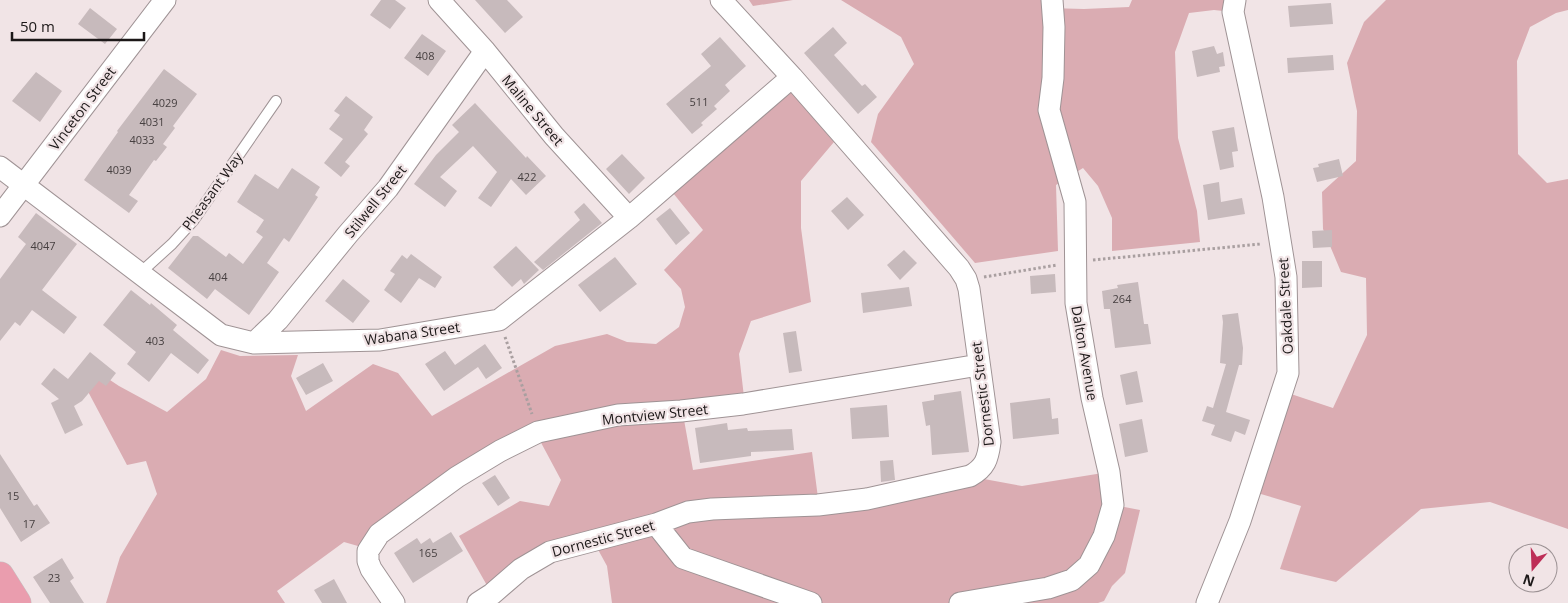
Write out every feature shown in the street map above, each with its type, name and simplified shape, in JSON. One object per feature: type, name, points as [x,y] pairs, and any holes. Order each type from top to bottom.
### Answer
[{"type":"main road","points":[[0,576],[17,603]]},
{"type":"street","name":"Vinceton Street","points":[[0,216],[165,0]]},
{"type":"street","name":"Maline Street","points":[[440,0],[485,51],[554,136],[629,218]]},
{"type":"street","name":"Dornestic Street","points":[[478,603],[492,594],[521,569],[550,552],[656,524],[688,512],[712,509],[818,505],[866,499],[970,476],[980,471],[985,464],[989,449],[980,365],[966,280],[960,268],[792,77],[721,0]]},
{"type":"street","name":"Dalton Avenue","points":[[960,603],[1048,588],[1072,580],[1089,564],[1104,536],[1114,505],[1092,398],[1076,303],[1074,202],[1049,110],[1053,78],[1054,27],[1052,0]]},
{"type":"street","name":"Oakdale Street","points":[[1207,603],[1240,521],[1288,373],[1286,277],[1273,197],[1233,12],[1235,0]]},
{"type":"street","name":"Stilwell Street","points":[[254,342],[278,320],[388,188],[485,51]]},
{"type":"street","name":"Wabana Street","points":[[0,168],[214,331],[228,338],[254,342],[380,340],[499,320],[629,218],[792,77]]},
{"type":"street","name":"Montview Street","points":[[394,603],[371,569],[368,561],[368,551],[379,534],[387,526],[450,482],[500,451],[538,432],[618,415],[681,411],[743,404],[980,365]]},
{"type":"street","points":[[656,524],[683,558],[810,603]]},
{"type":"lane","name":"Pheasant Way","points":[[139,274],[172,244],[192,221],[276,101]]},
{"type":"path","points":[[966,280],[1076,262],[1267,243]]},
{"type":"path","points":[[499,320],[538,432]]},
{"type":"shaded area","points":[[749,0],[793,0],[753,6]]},
{"type":"shaded area","points":[[841,0],[1048,0],[1048,8],[1084,9],[1129,7],[1132,0],[1243,0],[1242,13],[1214,10],[1189,13],[1175,52],[1178,138],[1197,211],[1200,242],[1112,251],[1112,218],[1098,186],[1083,168],[1056,185],[1058,251],[975,263],[871,142],[878,114],[914,64],[901,37]]},
{"type":"shaded area","points":[[1386,0],[1568,0],[1568,10],[1556,13],[1530,27],[1517,61],[1518,154],[1547,183],[1568,179],[1568,529],[1490,502],[1421,509],[1336,582],[1280,569],[1301,506],[1254,492],[1288,393],[1333,408],[1367,335],[1366,278],[1341,272],[1323,229],[1322,192],[1356,161],[1357,111],[1347,63],[1364,22]]},
{"type":"shaded area","points":[[788,88],[834,142],[801,181],[801,228],[811,302],[751,321],[739,354],[744,397],[681,403],[693,470],[812,452],[820,513],[899,503],[984,479],[1022,486],[1109,472],[1114,505],[1140,510],[1125,573],[1112,586],[1104,601],[1098,603],[612,603],[607,566],[590,535],[489,589],[459,536],[520,501],[549,506],[561,480],[538,437],[374,526],[358,546],[344,542],[277,591],[285,603],[106,603],[120,557],[157,494],[146,461],[127,465],[84,384],[98,372],[119,386],[167,412],[206,379],[221,350],[240,356],[298,355],[291,376],[306,411],[373,364],[398,373],[432,416],[555,346],[607,334],[627,342],[656,344],[679,327],[685,307],[681,289],[664,270],[703,230],[673,193]]},
{"type":"building","points":[[381,0],[395,0],[406,8],[390,29],[370,15]]},
{"type":"building","points":[[475,0],[507,0],[523,17],[505,33]]},
{"type":"building","points":[[1331,3],[1333,24],[1290,27],[1288,6]]},
{"type":"building","points":[[90,8],[117,29],[105,44],[78,24]]},
{"type":"building","points":[[833,27],[847,43],[834,55],[862,86],[865,84],[877,97],[858,114],[804,53]]},
{"type":"building","points":[[422,34],[446,51],[428,76],[404,58]]},
{"type":"building","points":[[720,37],[746,66],[725,85],[730,91],[714,106],[717,109],[701,123],[703,125],[692,134],[666,104],[711,66],[701,54]]},
{"type":"building","points":[[1214,46],[1217,54],[1223,52],[1225,66],[1219,67],[1220,72],[1197,77],[1192,51]]},
{"type":"building","points":[[1333,55],[1334,70],[1288,73],[1287,58]]},
{"type":"building","points":[[164,69],[197,94],[173,126],[175,128],[163,144],[167,147],[156,161],[154,160],[129,195],[138,201],[129,213],[84,180],[117,131]]},
{"type":"building","points":[[36,72],[62,91],[40,122],[12,101]]},
{"type":"building","points":[[346,96],[373,117],[364,130],[368,134],[345,162],[350,166],[341,177],[324,163],[343,139],[329,129],[340,115],[334,111]]},
{"type":"building","points":[[475,103],[526,158],[527,156],[546,176],[526,195],[511,179],[491,207],[478,198],[497,172],[473,146],[440,177],[457,191],[445,207],[414,184],[436,155],[459,132],[452,125]]},
{"type":"building","points":[[1234,127],[1238,151],[1232,152],[1234,167],[1220,170],[1212,131]]},
{"type":"building","points":[[622,154],[645,178],[629,194],[606,169]]},
{"type":"building","points":[[1339,159],[1343,176],[1317,182],[1313,168],[1319,167],[1318,164]]},
{"type":"building","points":[[292,168],[320,187],[315,195],[318,197],[289,242],[284,238],[267,263],[279,272],[249,315],[215,289],[207,299],[168,268],[193,236],[198,236],[226,257],[229,253],[243,264],[263,237],[256,232],[264,220],[237,202],[255,174],[278,189]]},
{"type":"building","points":[[1219,182],[1221,202],[1242,198],[1245,214],[1208,220],[1203,185]]},
{"type":"building","points":[[847,197],[864,215],[848,230],[831,211]]},
{"type":"building","points":[[584,203],[602,223],[543,270],[534,262],[580,220],[574,212]]},
{"type":"building","points":[[670,208],[690,233],[676,245],[656,219]]},
{"type":"building","points":[[36,213],[77,244],[42,290],[77,317],[64,334],[32,310],[20,326],[15,322],[0,341],[0,279],[26,244],[18,237]]},
{"type":"building","points":[[1332,230],[1332,247],[1313,248],[1312,231]]},
{"type":"building","points":[[516,246],[539,270],[524,284],[521,279],[512,287],[493,267]]},
{"type":"building","points":[[904,250],[917,263],[900,280],[887,265]]},
{"type":"building","points":[[411,254],[442,277],[435,288],[419,278],[401,303],[384,290],[395,274],[390,271],[402,255],[407,259]]},
{"type":"building","points":[[615,257],[637,284],[600,312],[578,285]]},
{"type":"building","points":[[1302,261],[1322,261],[1322,287],[1302,288]]},
{"type":"building","points":[[1055,274],[1056,292],[1031,294],[1030,276]]},
{"type":"building","points":[[343,279],[370,301],[353,323],[325,301]]},
{"type":"building","points":[[1138,282],[1144,324],[1148,324],[1151,344],[1115,348],[1110,309],[1104,309],[1102,291],[1118,288],[1117,285]]},
{"type":"building","points":[[909,287],[912,306],[863,313],[861,293]]},
{"type":"building","points":[[131,290],[150,305],[151,303],[177,325],[173,330],[209,360],[198,374],[171,353],[149,382],[127,364],[136,352],[103,325]]},
{"type":"building","points":[[1238,313],[1243,348],[1242,365],[1239,365],[1226,412],[1250,420],[1245,435],[1235,431],[1231,442],[1211,435],[1215,425],[1202,421],[1207,406],[1213,408],[1226,364],[1220,363],[1222,315]]},
{"type":"building","points":[[796,331],[802,371],[789,373],[783,333]]},
{"type":"building","points":[[485,344],[502,368],[486,379],[478,367],[444,391],[425,364],[445,351],[455,365]]},
{"type":"building","points":[[90,352],[116,373],[106,386],[99,381],[82,401],[74,406],[83,425],[65,434],[51,403],[59,399],[41,384],[54,368],[68,379]]},
{"type":"building","points":[[323,363],[333,381],[306,395],[296,378]]},
{"type":"building","points":[[1137,371],[1143,402],[1126,405],[1120,375]]},
{"type":"building","points":[[961,391],[969,452],[932,455],[930,425],[926,426],[922,402],[934,400],[934,395]]},
{"type":"building","points":[[1050,398],[1052,419],[1058,418],[1059,434],[1013,439],[1010,403]]},
{"type":"building","points":[[887,405],[889,437],[852,439],[850,408]]},
{"type":"building","points":[[1142,419],[1148,452],[1125,457],[1119,424]]},
{"type":"building","points":[[727,423],[728,430],[747,428],[748,431],[792,429],[794,450],[751,452],[751,456],[700,463],[695,428]]},
{"type":"building","points":[[0,454],[34,506],[37,504],[50,523],[21,542],[0,508]]},
{"type":"building","points":[[893,460],[895,480],[881,482],[880,461]]},
{"type":"building","points":[[495,475],[510,498],[498,506],[482,483]]},
{"type":"building","points":[[451,532],[463,551],[413,583],[394,553],[417,538],[421,544],[430,538],[433,543]]},
{"type":"building","points":[[62,558],[74,578],[70,581],[84,603],[50,603],[33,577]]},
{"type":"building","points":[[334,579],[347,603],[322,603],[314,590]]}]
